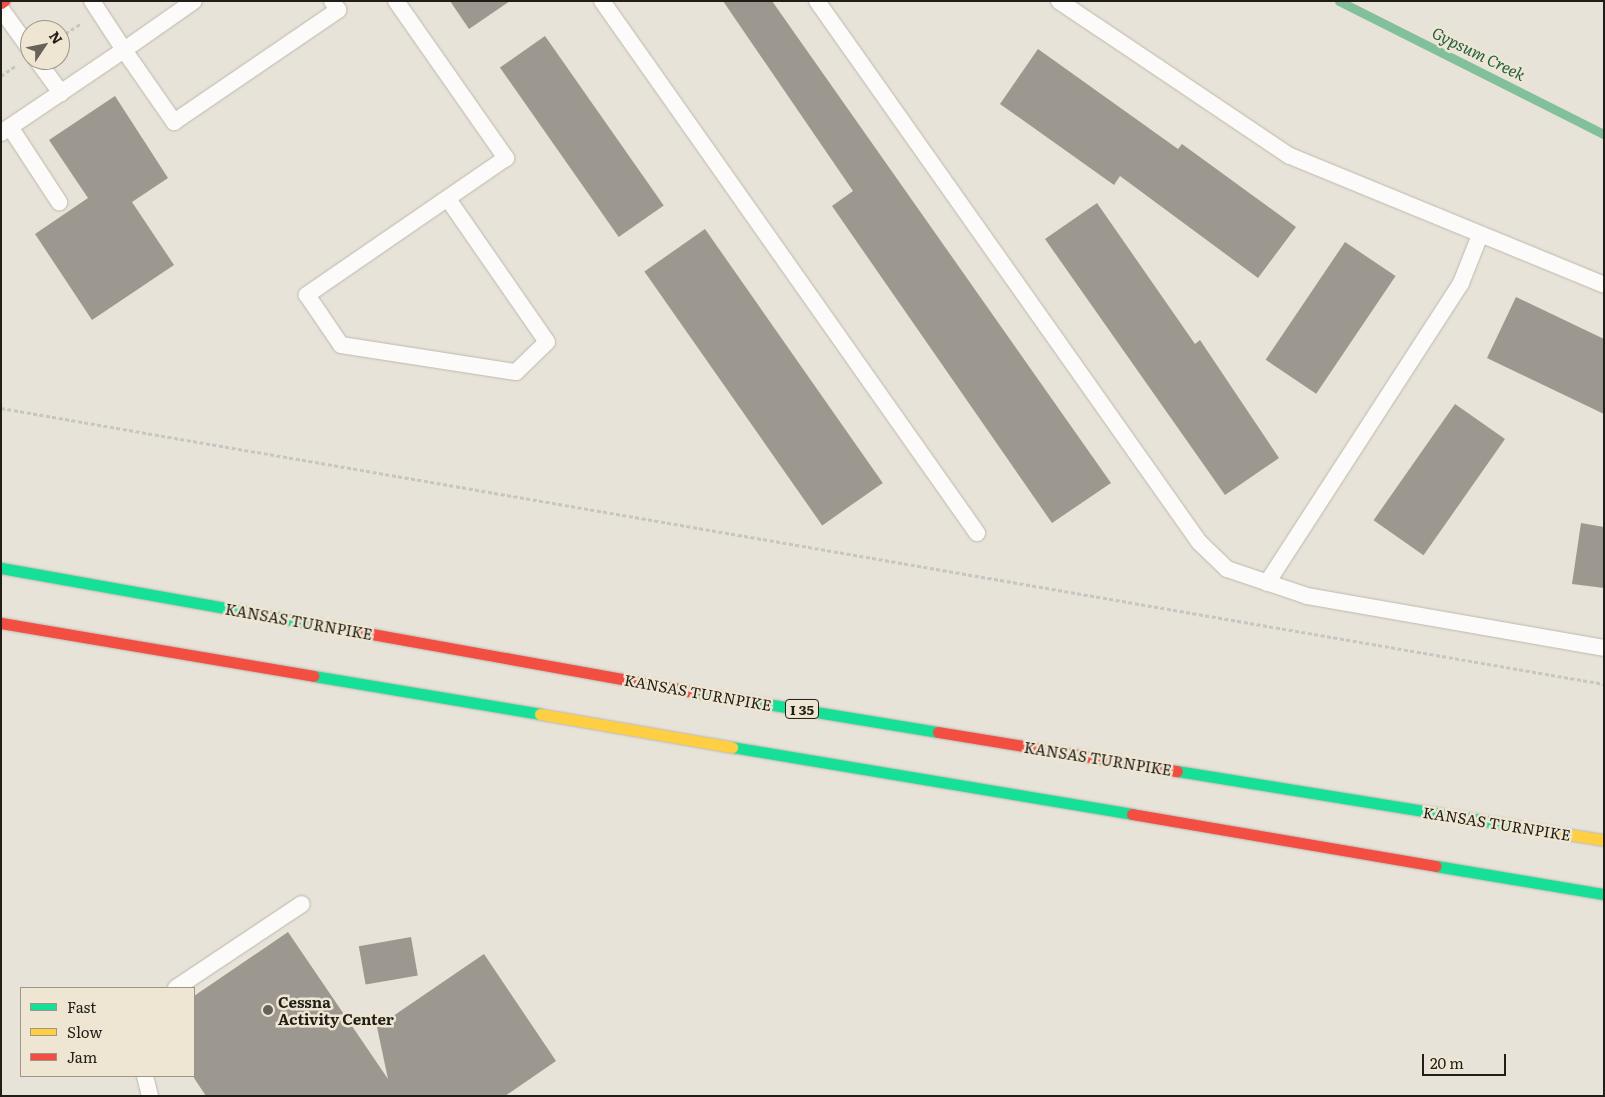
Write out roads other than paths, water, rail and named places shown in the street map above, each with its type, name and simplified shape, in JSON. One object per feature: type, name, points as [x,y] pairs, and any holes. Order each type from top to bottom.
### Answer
[{"type":"highway","name":"KANSAS TURNPIKE","points":[[1,568],[747,700],[1604,840]]},
{"type":"highway","points":[[1,623],[1604,894]]},
{"type":"lane","points":[[92,1],[174,122],[338,10],[332,1]]},
{"type":"lane","points":[[59,202],[6,130],[194,1]]},
{"type":"lane","points":[[396,1],[506,158],[307,294],[341,345],[516,372],[547,342],[448,199]]},
{"type":"lane","points":[[602,1],[977,533]]},
{"type":"lane","points":[[817,1],[1199,542],[1227,569],[1307,596],[1604,648]]},
{"type":"lane","points":[[1059,1],[1290,156],[1604,285]]},
{"type":"lane","points":[[1,9],[20,36]]},
{"type":"lane","points":[[44,70],[60,93]]},
{"type":"lane","points":[[1267,582],[1461,283],[1480,235]]},
{"type":"lane","points":[[178,987],[302,904]]},
{"type":"lane","points":[[145,1077],[150,1096]]},
{"type":"waterway","name":"Gypsum Creek","points":[[1339,1],[1604,134]]},
{"type":"place","name":"Cessna Activity Center","points":[[268,1010]]}]
